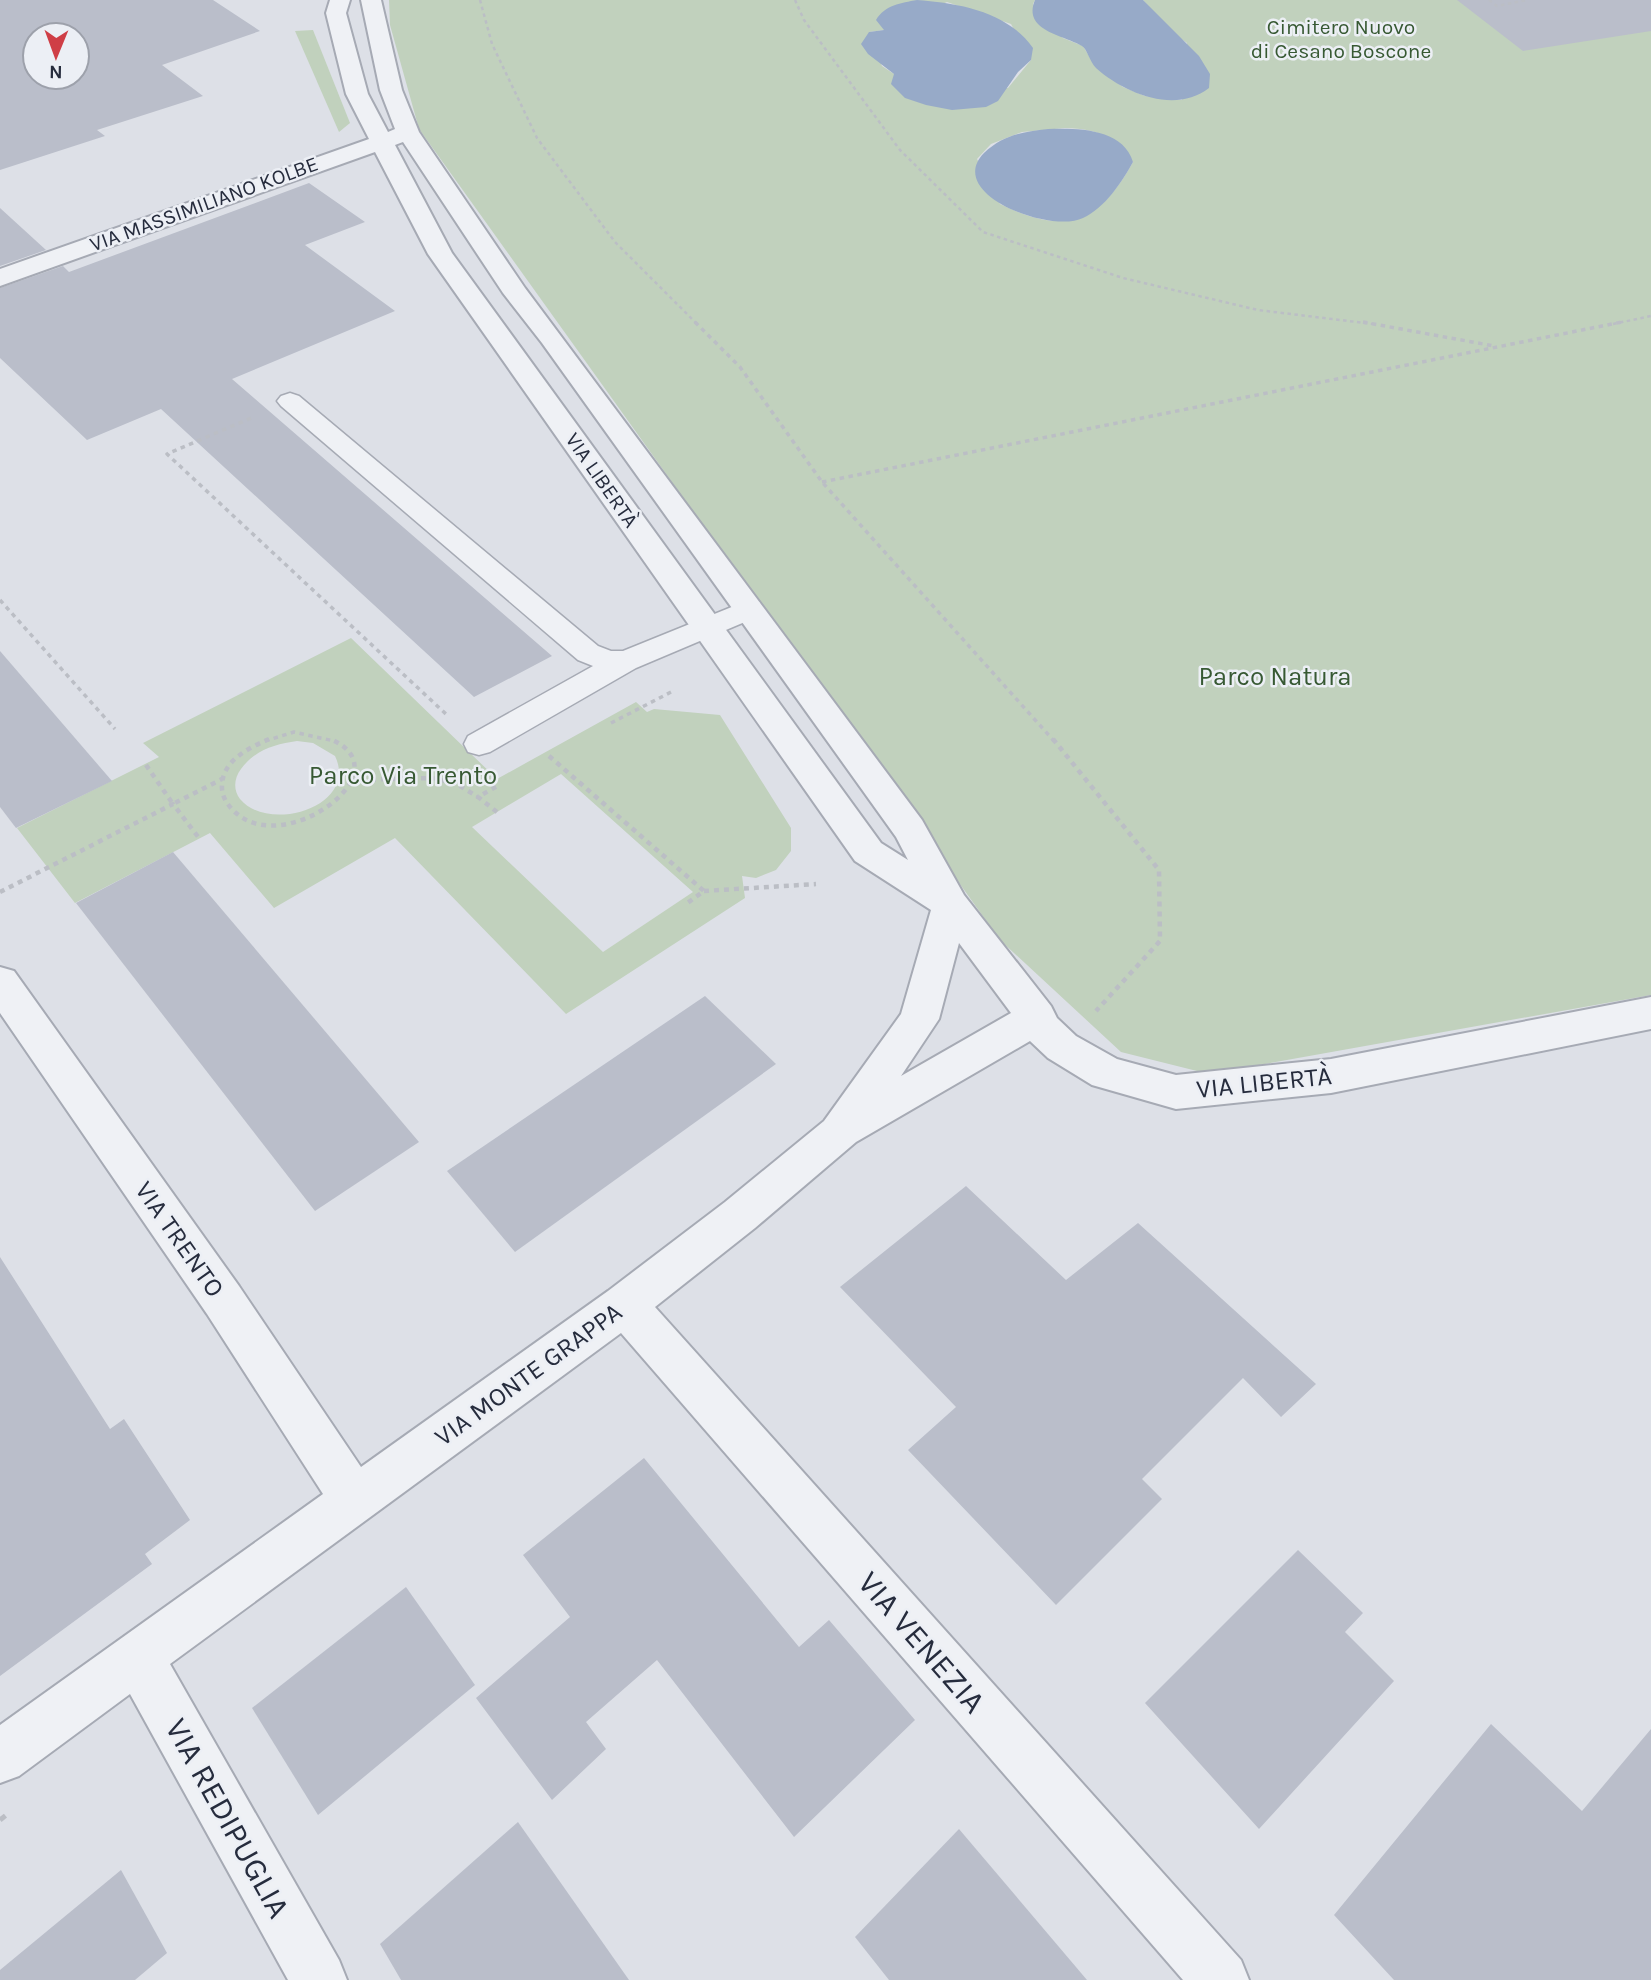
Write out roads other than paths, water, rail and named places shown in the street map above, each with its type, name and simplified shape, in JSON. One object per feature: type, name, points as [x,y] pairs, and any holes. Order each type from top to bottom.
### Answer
[{"type":"street","name":"VIA LIBERTÀ","points":[[340,0],[336,13],[357,94],[440,254],[868,852],[951,905]]},
{"type":"street","name":"VIA LIBERTÀ","points":[[372,0],[375,26],[391,90],[408,132],[516,293],[551,337],[909,829],[951,905],[1037,1017],[1042,1028],[1062,1047],[1105,1073],[1176,1092],[1331,1076],[1651,1013]]},
{"type":"street","name":"VIA MASSIMILIANO KOLBE","points":[[0,278],[408,132]]},
{"type":"street","name":"VIA MONTE GRAPPA","points":[[0,1757],[624,1305],[740,1215],[839,1133],[919,1019],[951,905]]},
{"type":"street","name":"VIA TRENTO","points":[[0,982],[215,1289],[355,1501]]},
{"type":"street","points":[[839,1133],[1037,1017]]},
{"type":"street","name":"VIA VENEZIA","points":[[624,1305],[1221,1980]]},
{"type":"street","name":"VIA REDIPUGLIA","points":[[136,1656],[319,1980]]},
{"type":"lane","points":[[290,401],[588,653],[608,661],[626,661]]},
{"type":"lane","points":[[479,744],[626,661],[749,609]]},
{"type":"water","points":[[917,0],[966,7],[996,18],[1023,36],[1033,48],[1031,60],[1018,72],[998,101],[986,107],[952,110],[905,98],[891,84],[894,74],[868,54],[861,44],[869,32],[884,30],[876,20],[884,11]]},
{"type":"water","points":[[1035,0],[1143,0],[1199,56],[1210,74],[1209,88],[1182,100],[1166,100],[1136,93],[1121,86],[1096,68],[1082,46],[1039,25],[1034,19]]},
{"type":"water","points":[[1048,129],[1085,130],[1109,136],[1120,142],[1133,162],[1106,201],[1083,218],[1068,221],[1048,220],[1027,215],[1006,207],[989,196],[978,183],[975,168],[991,147],[1013,135]]},
{"type":"park label","name":"Cimitero Nuovo di Cesano Boscone","points":[[1341,39]]},
{"type":"park label","name":"Parco Natura","points":[[1275,676]]},
{"type":"park label","name":"Parco Via Trento","points":[[403,775]]}]
